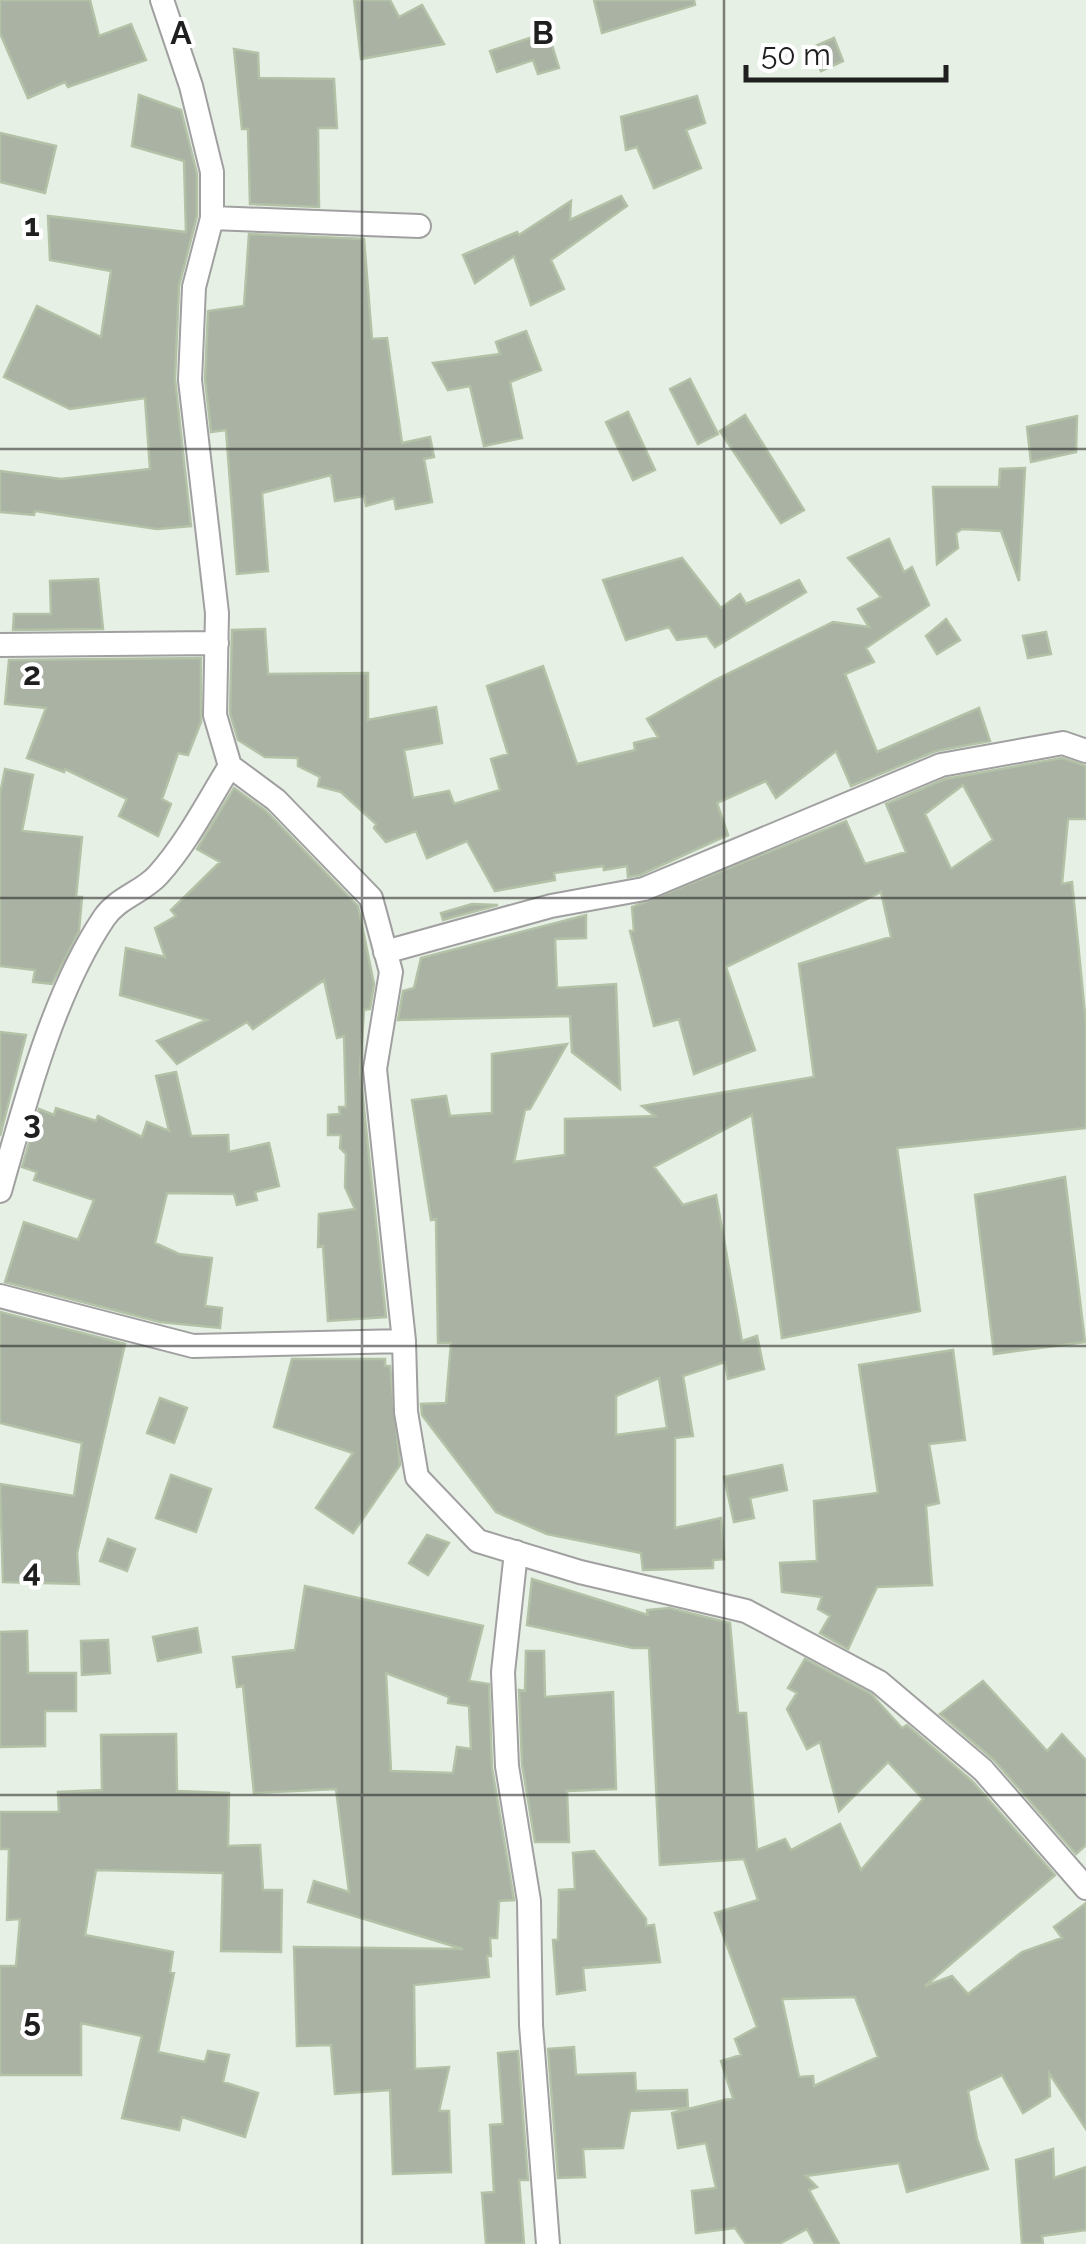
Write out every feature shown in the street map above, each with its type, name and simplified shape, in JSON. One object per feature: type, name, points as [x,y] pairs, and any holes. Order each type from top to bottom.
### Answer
[{"type":"street","points":[[162,0],[192,86],[212,172],[212,218],[194,288],[190,380],[217,642],[215,716],[230,766],[276,800],[371,898],[391,972],[375,1069],[404,1341],[406,1412],[417,1477],[478,1541],[746,1611],[880,1682],[983,1770],[1086,1888]]},
{"type":"street","points":[[212,218],[420,226]]},
{"type":"street","points":[[0,645],[217,642]]},
{"type":"street","points":[[385,952],[551,906],[644,889],[941,765],[1063,744],[1086,751]]},
{"type":"street","points":[[0,1191],[42,1058],[84,953],[106,913],[154,880],[176,855],[230,766]]},
{"type":"street","points":[[0,1296],[193,1346],[404,1341]]},
{"type":"street","points":[[516,1552],[503,1672],[506,1766],[529,1901],[531,2025],[548,2244]]},
{"type":"building","points":[[0,0],[90,0],[99,36],[131,24],[146,60],[68,87],[65,82],[28,98],[0,33]]},
{"type":"building","points":[[354,0],[390,0],[399,17],[422,5],[444,44],[361,59]]},
{"type":"building","points":[[594,0],[694,0],[695,5],[602,33]]},
{"type":"building","points":[[548,32],[559,68],[538,74],[533,60],[497,72],[490,51]]},
{"type":"building","points":[[834,38],[843,61],[821,71],[811,48]]},
{"type":"building","points":[[234,49],[258,53],[259,78],[334,79],[337,128],[318,128],[319,207],[250,204],[248,129],[242,129]]},
{"type":"building","points":[[139,95],[181,110],[197,174],[197,216],[179,286],[175,379],[191,526],[157,529],[35,511],[34,515],[0,512],[0,471],[61,479],[150,469],[145,398],[70,409],[4,377],[37,306],[101,337],[111,271],[50,260],[48,216],[186,232],[184,161],[132,146]]},
{"type":"building","points":[[697,96],[705,123],[686,130],[701,168],[654,188],[637,147],[626,150],[621,117]]},
{"type":"building","points":[[0,133],[56,146],[45,193],[0,182]]},
{"type":"building","points":[[621,196],[627,206],[551,260],[564,289],[531,305],[514,256],[475,283],[463,255],[517,232],[519,235],[571,201],[570,220]]},
{"type":"building","points":[[249,234],[364,239],[372,339],[387,338],[402,443],[430,437],[434,457],[424,459],[432,502],[396,509],[394,498],[366,506],[364,496],[335,501],[331,475],[262,493],[268,571],[237,574],[226,430],[211,432],[205,379],[208,311],[244,306]]},
{"type":"building","points":[[526,331],[541,370],[510,382],[522,438],[484,446],[470,386],[448,390],[433,363],[500,354],[496,342]]},
{"type":"building","points":[[690,379],[718,434],[698,444],[670,389]]},
{"type":"building","points":[[628,412],[655,470],[633,480],[606,422]]},
{"type":"building","points":[[745,415],[804,510],[781,523],[720,431]]},
{"type":"building","points":[[1077,416],[1076,452],[1031,462],[1027,427]]},
{"type":"building","points":[[1025,468],[1019,581],[1001,531],[962,529],[956,533],[958,548],[937,564],[933,487],[999,487],[1000,469]]},
{"type":"building","points":[[889,539],[904,572],[912,567],[929,605],[866,648],[874,662],[845,674],[877,752],[979,708],[990,741],[936,751],[851,786],[836,751],[776,798],[766,781],[717,803],[728,835],[640,875],[628,877],[627,866],[604,870],[603,866],[554,873],[555,880],[495,891],[467,841],[427,858],[416,831],[386,842],[374,828],[376,824],[341,792],[318,786],[320,777],[298,766],[298,758],[265,757],[238,740],[230,713],[232,630],[265,629],[268,674],[368,673],[368,720],[436,707],[442,743],[404,750],[413,798],[449,791],[454,804],[500,790],[491,759],[508,754],[487,686],[543,666],[577,764],[635,750],[634,743],[658,737],[647,719],[713,681],[833,622],[869,627],[858,609],[881,597],[848,558]]},
{"type":"building","points":[[682,558],[721,608],[740,594],[746,604],[799,580],[806,592],[715,647],[707,636],[677,640],[669,627],[626,640],[603,580]]},
{"type":"building","points":[[98,579],[103,629],[13,630],[14,614],[51,614],[50,581]]},
{"type":"building","points":[[946,619],[960,640],[937,654],[926,636]]},
{"type":"building","points":[[1046,632],[1051,654],[1028,658],[1023,636]]},
{"type":"building","points":[[201,658],[201,722],[188,755],[178,753],[162,799],[171,804],[158,836],[119,816],[127,799],[65,769],[64,772],[27,758],[46,708],[5,704],[9,660]]},
{"type":"building","points":[[1062,758],[1086,766],[1086,819],[1068,819],[1062,884],[1072,882],[1086,1024],[1086,1128],[897,1148],[920,1311],[782,1338],[752,1115],[654,1167],[683,1205],[716,1195],[742,1341],[757,1336],[764,1369],[728,1379],[725,1362],[683,1376],[693,1436],[675,1438],[675,1528],[721,1518],[724,1559],[713,1560],[713,1568],[643,1570],[641,1553],[547,1534],[496,1512],[422,1415],[421,1404],[446,1403],[451,1343],[438,1343],[436,1219],[431,1220],[412,1100],[446,1096],[450,1116],[492,1113],[492,1054],[567,1044],[530,1109],[525,1110],[514,1162],[565,1155],[565,1119],[655,1116],[642,1106],[814,1077],[799,964],[891,937],[881,892],[726,967],[755,1050],[694,1074],[679,1019],[654,1026],[630,931],[634,931],[632,907],[846,821],[865,864],[906,852],[886,804],[945,779]],"holes":[[[963,785],[993,840],[951,869],[925,814]],[[659,1378],[667,1428],[616,1435],[616,1396]]]},
{"type":"building","points":[[5,769],[33,775],[22,831],[82,837],[76,897],[82,897],[79,931],[52,984],[33,982],[35,970],[0,966],[0,794]]},
{"type":"building","points":[[234,788],[266,811],[358,906],[374,984],[370,1009],[364,1010],[360,1071],[386,1317],[328,1321],[323,1246],[318,1247],[319,1214],[355,1209],[345,1187],[346,1154],[340,1148],[341,1135],[328,1135],[328,1115],[340,1114],[339,1107],[346,1107],[344,1036],[337,1038],[324,980],[253,1029],[247,1022],[177,1064],[157,1041],[207,1020],[120,995],[126,948],[165,957],[155,928],[176,916],[171,910],[220,862],[197,849]]},
{"type":"building","points":[[472,904],[498,905],[443,920],[441,913]]},
{"type":"building","points":[[586,915],[586,938],[555,939],[557,988],[616,984],[620,1089],[572,1052],[570,1016],[398,1020],[403,991],[414,988],[421,958]]},
{"type":"building","points":[[0,1032],[26,1035],[0,1136]]},
{"type":"building","points":[[176,1072],[191,1136],[228,1135],[229,1152],[269,1143],[279,1186],[255,1192],[257,1200],[237,1205],[234,1194],[167,1193],[155,1243],[179,1254],[212,1258],[205,1306],[222,1308],[220,1328],[160,1322],[5,1282],[24,1222],[78,1240],[94,1200],[34,1180],[37,1172],[22,1167],[39,1109],[54,1115],[56,1108],[96,1121],[98,1116],[142,1137],[147,1122],[169,1131],[156,1076]]},
{"type":"building","points":[[1065,1177],[1085,1342],[994,1354],[975,1195]]},
{"type":"building","points":[[0,1312],[125,1344],[77,1553],[79,1584],[3,1582],[0,1484],[74,1496],[82,1443],[0,1423]]},
{"type":"building","points":[[953,1350],[965,1440],[929,1444],[939,1503],[926,1506],[932,1585],[877,1587],[848,1649],[820,1633],[830,1616],[818,1609],[822,1597],[782,1592],[780,1563],[817,1561],[814,1501],[878,1493],[859,1365]]},
{"type":"building","points":[[292,1359],[385,1359],[385,1366],[390,1366],[400,1465],[353,1533],[316,1508],[353,1453],[274,1427]]},
{"type":"building","points":[[160,1398],[187,1408],[174,1443],[147,1433]]},
{"type":"building","points":[[782,1465],[787,1490],[750,1498],[754,1518],[734,1522],[724,1477]]},
{"type":"building","points":[[171,1475],[211,1489],[196,1532],[156,1518]]},
{"type":"building","points":[[427,1535],[449,1543],[428,1575],[409,1563]]},
{"type":"building","points":[[108,1539],[135,1549],[127,1571],[100,1561]]},
{"type":"building","points":[[532,1579],[648,1615],[647,1610],[669,1608],[730,1623],[738,1713],[746,1713],[757,1850],[785,1839],[791,1850],[840,1824],[861,1870],[923,1799],[888,1762],[839,1811],[820,1742],[807,1749],[787,1709],[797,1693],[788,1688],[805,1659],[871,1694],[902,1728],[907,1725],[972,1781],[1055,1875],[925,1986],[952,1976],[968,1994],[1022,1952],[1062,1938],[1054,1927],[1086,1903],[1086,2129],[1049,2073],[1050,2096],[1023,2113],[1002,2075],[968,2091],[977,2139],[988,2169],[907,2192],[899,2163],[806,2176],[817,2187],[809,2190],[839,2244],[815,2244],[807,2229],[779,2244],[746,2244],[735,2228],[696,2233],[692,2191],[716,2188],[706,2143],[678,2148],[672,2113],[733,2098],[721,2061],[741,2055],[735,2039],[757,2027],[715,1913],[758,1900],[744,1859],[660,1865],[649,1648],[527,1625]],"holes":[[[855,1997],[878,2057],[814,2086],[813,2076],[799,2077],[782,1999]]]},
{"type":"building","points":[[305,1586],[483,1626],[469,1681],[489,1684],[492,1768],[514,1900],[499,1901],[497,1938],[490,1938],[491,1956],[487,1956],[489,1977],[414,1985],[415,2069],[449,2067],[439,2111],[449,2111],[451,2172],[393,2174],[390,2090],[335,2094],[331,2045],[297,2046],[294,1947],[463,1949],[308,1902],[314,1881],[349,1892],[336,1789],[254,1793],[243,1686],[237,1687],[233,1657],[295,1650]],"holes":[[[386,1673],[449,1697],[448,1703],[469,1706],[471,1749],[457,1747],[453,1773],[391,1771]]]},
{"type":"building","points":[[197,1628],[201,1652],[158,1661],[153,1637]]},
{"type":"building","points":[[27,1631],[28,1673],[76,1673],[76,1711],[45,1711],[45,1746],[0,1747],[0,1632]]},
{"type":"building","points":[[108,1640],[110,1673],[82,1675],[81,1641]]},
{"type":"building","points":[[526,1651],[544,1651],[545,1697],[613,1692],[616,1789],[567,1791],[569,1842],[535,1842],[522,1764],[519,1690],[525,1691]]},
{"type":"building","points":[[983,1681],[1047,1751],[1062,1734],[1086,1760],[1086,1845],[1076,1854],[994,1760],[940,1714]]},
{"type":"building","points":[[176,1734],[177,1791],[229,1793],[228,1846],[260,1845],[263,1890],[282,1890],[281,1952],[221,1951],[223,1873],[96,1870],[85,1935],[173,1952],[170,1972],[174,1973],[158,2052],[205,2062],[208,2051],[229,2055],[223,2082],[258,2093],[245,2137],[182,2117],[179,2130],[122,2118],[142,2036],[81,2023],[81,2075],[0,2075],[0,1966],[16,1966],[20,1919],[7,1920],[9,1849],[0,1849],[0,1812],[59,1812],[58,1792],[102,1790],[101,1735]]},
{"type":"building","points":[[594,1851],[646,1919],[646,1926],[654,1925],[660,1962],[583,1968],[585,1990],[557,1994],[553,1940],[558,1940],[559,1890],[575,1889],[573,1853]]},
{"type":"building","points":[[574,2047],[576,2075],[635,2073],[636,2091],[687,2090],[688,2108],[630,2111],[623,2148],[583,2149],[585,2177],[558,2178],[548,2049]]},
{"type":"building","points":[[518,2051],[528,2180],[519,2180],[524,2244],[486,2244],[482,2193],[494,2192],[490,2125],[503,2124],[498,2053]]},
{"type":"building","points":[[1053,2149],[1054,2178],[1086,2167],[1086,2230],[1042,2236],[1043,2244],[1022,2244],[1016,2160]]}]
